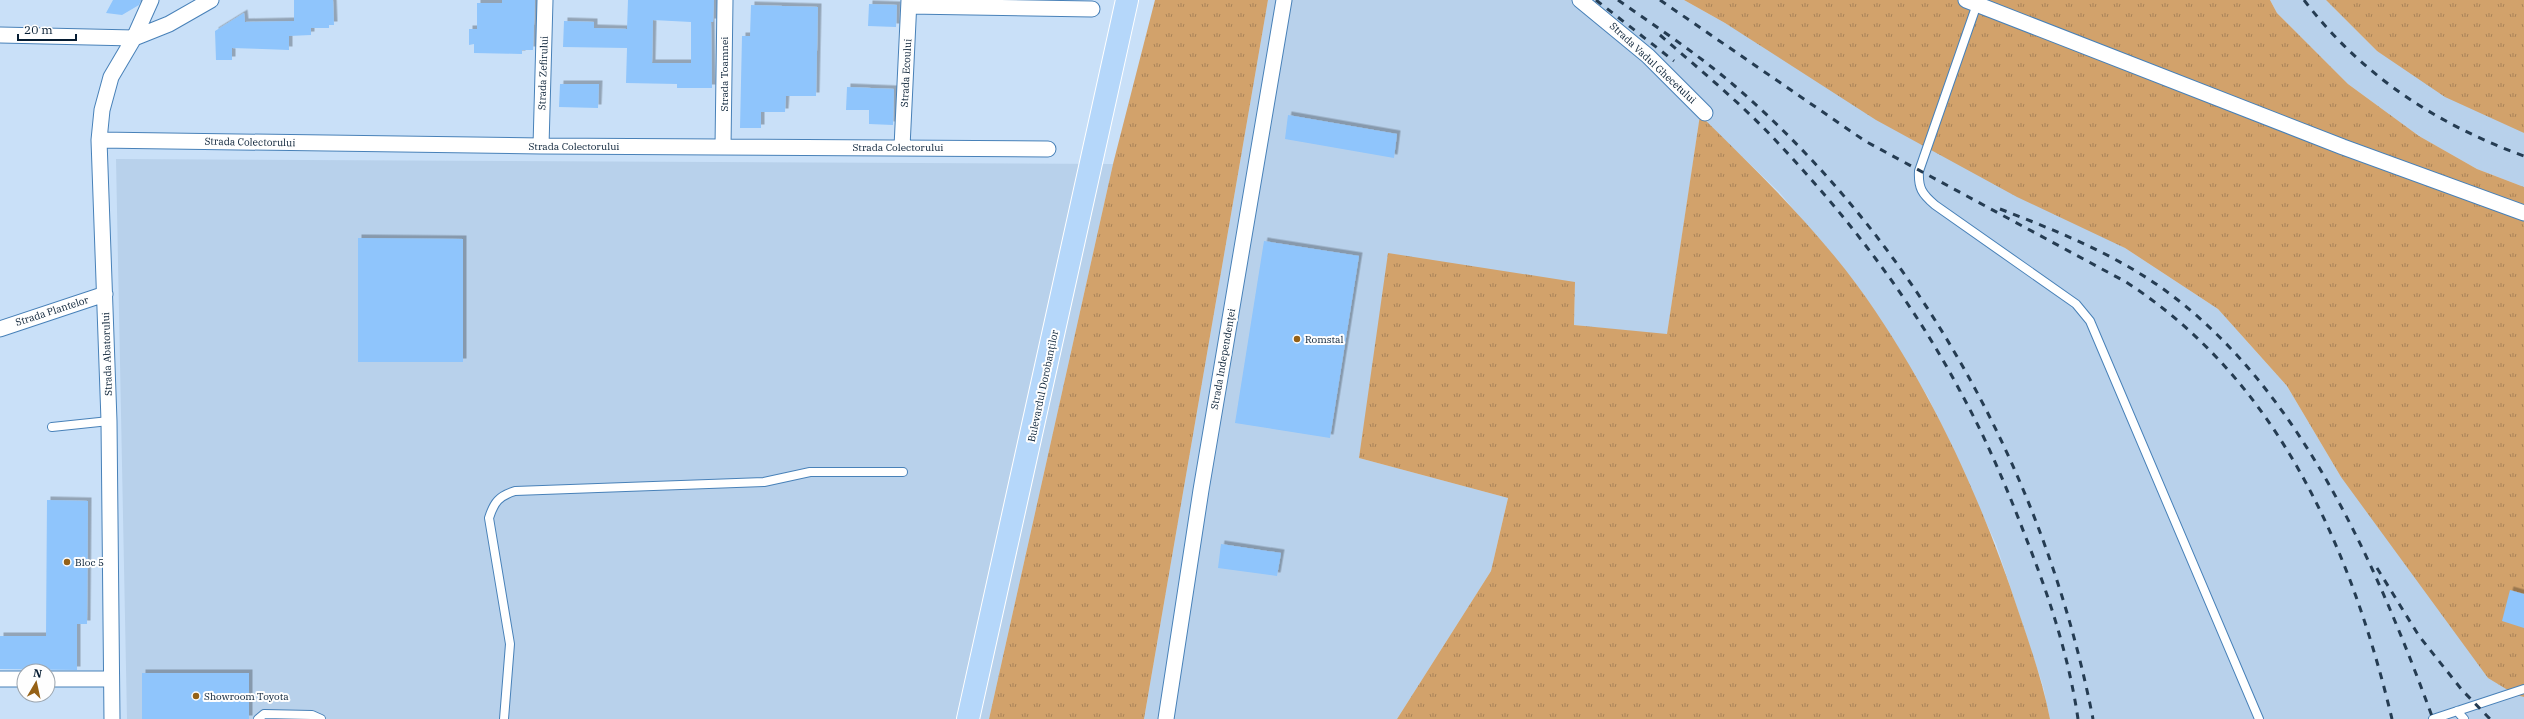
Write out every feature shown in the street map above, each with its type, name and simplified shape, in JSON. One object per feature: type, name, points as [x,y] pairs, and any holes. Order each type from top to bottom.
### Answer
[{"type":"main road","name":"Bulevardul Dorobanților","points":[[968,719],[1117,54],[1127,0]]},
{"type":"street","name":"Strada Abatorului","points":[[112,719],[109,421],[99,140],[105,94],[111,77],[134,38],[151,0]]},
{"type":"street","points":[[0,35],[134,38],[169,24],[211,0]]},
{"type":"street","name":"Strada Zefirului","points":[[541,146],[545,0]]},
{"type":"street","name":"Strada Toamnei","points":[[724,147],[725,0]]},
{"type":"street","name":"Strada Independenței","points":[[1166,719],[1201,490],[1284,0]]},
{"type":"street","name":"Strada Vadul Ghecetului","points":[[1580,0],[1648,56],[1706,113]]},
{"type":"street","points":[[1971,2],[2343,147],[2524,213]]},
{"type":"street","points":[[909,3],[1092,9]]},
{"type":"street","name":"Strada Ecoului","points":[[902,147],[909,3]]},
{"type":"street","name":"Strada Colectorului","points":[[99,140],[541,146],[1048,148]]},
{"type":"street","name":"Strada Plantelor","points":[[0,329],[105,294]]},
{"type":"street","points":[[0,679],[16,679]]},
{"type":"street","points":[[56,679],[111,679]]},
{"type":"lane","points":[[1971,2],[1919,171],[1918,185],[1923,194],[1935,205],[2076,304],[2090,321],[2259,719]]},
{"type":"lane","points":[[52,427],[109,421]]},
{"type":"lane","points":[[504,719],[510,644],[489,518],[493,505],[502,495],[515,491],[764,482],[810,472],[903,472]]},
{"type":"lane","points":[[2433,719],[2524,689]]},
{"type":"lane","points":[[2457,711],[2464,719]]},
{"type":"lane","points":[[258,719],[264,714],[312,715],[321,719]]},
{"type":"shaded area","points":[[1268,0],[1684,0],[2125,248],[2218,309],[2287,386],[2341,477],[2516,695],[2524,697],[2524,719],[2050,719],[2043,686],[1996,544],[1928,397],[1857,285],[1779,192],[1700,116],[1667,335],[1574,325],[1575,283],[1359,458],[1508,498],[1491,571],[1397,719],[1144,719]]},
{"type":"shaded area","points":[[2270,0],[2326,0],[2377,51],[2524,133],[2524,187],[2477,169],[2419,136],[2348,84],[2277,13]]},
{"type":"shaded area","points":[[116,159],[1113,164],[989,719],[127,719]]},
{"type":"green space","points":[[1155,0],[1268,0],[1144,719],[989,719],[1113,164]]},
{"type":"green space","points":[[1684,0],[2270,0],[2277,13],[2348,84],[2419,136],[2477,169],[2524,187],[2524,697],[2516,695],[2488,678],[2341,477],[2287,386],[2218,309],[2125,248],[2017,197],[1876,120],[1725,23]]},
{"type":"green space","points":[[2326,0],[2524,0],[2524,133],[2445,97],[2377,51]]},
{"type":"green space","points":[[1700,115],[1782,197],[1821,240],[1857,285],[1907,362],[1951,443],[1988,527],[2032,652],[2044,692],[2050,719],[1397,719],[1491,571],[1508,498],[1359,458],[1388,253],[1575,282],[1574,325],[1667,334]]},
{"type":"building","points":[[113,0],[141,0],[139,5],[122,15],[106,13]]},
{"type":"building","points":[[294,0],[333,0],[334,25],[329,25],[329,28],[311,28],[311,35],[289,36],[289,50],[232,48],[232,60],[216,60],[215,31],[244,13],[245,22],[294,21]]},
{"type":"building","points":[[502,0],[535,0],[533,50],[522,50],[522,54],[474,53],[474,44],[469,45],[469,29],[477,29],[477,3],[502,3]]},
{"type":"building","points":[[628,0],[714,0],[713,22],[711,22],[712,88],[677,88],[677,84],[626,83],[627,48],[563,47],[564,21],[594,22],[594,28],[627,29]],"holes":[[[653,20],[691,22],[691,63],[652,63]]]},
{"type":"building","points":[[869,4],[897,5],[896,27],[868,26]]},
{"type":"building","points":[[751,5],[818,7],[816,96],[786,96],[785,112],[761,112],[761,128],[740,128],[742,36],[750,36]]},
{"type":"building","points":[[560,84],[599,84],[598,108],[559,107]]},
{"type":"building","points":[[847,87],[894,89],[893,125],[869,124],[869,110],[846,110]]},
{"type":"building","points":[[1288,115],[1397,134],[1394,158],[1285,139]]},
{"type":"building","points":[[358,238],[463,239],[463,362],[358,362]]},
{"type":"building","name":"Romstal","points":[[1264,241],[1359,256],[1330,438],[1235,423]]},
{"type":"building","name":"Bloc 5","points":[[47,500],[88,501],[87,624],[77,624],[77,670],[56,670],[56,663],[16,663],[16,669],[0,669],[0,636],[46,636]]},
{"type":"building","points":[[1221,544],[1281,553],[1277,576],[1218,568]]},
{"type":"building","points":[[2510,590],[2524,594],[2524,628],[2502,621]]},
{"type":"building","name":"Showroom Toyota","points":[[142,673],[249,673],[249,719],[142,719]]},
{"type":"railway","points":[[1596,0],[1674,61]]},
{"type":"railway","points":[[1618,0],[1722,75],[1803,151],[1864,220],[1918,294],[1967,373],[2008,456],[2044,542],[2072,630],[2093,719]]},
{"type":"railway","points":[[1660,0],[1865,141],[2126,282],[2179,322],[2226,368],[2266,418],[2301,473],[2330,531],[2355,592],[2375,655],[2392,719]]},
{"type":"railway","points":[[2304,0],[2326,27],[2350,52],[2375,74],[2402,94],[2461,129],[2524,156]]},
{"type":"railway","points":[[1660,35],[1750,115],[1804,171],[1878,261],[1922,325],[1942,358],[1979,427],[1996,463],[2019,519],[2043,582],[2064,650],[2078,719]]},
{"type":"railway","points":[[2000,209],[2085,244],[2147,278],[2166,291],[2214,332],[2257,378],[2295,430],[2329,485],[2360,542],[2387,602],[2433,719]]},
{"type":"railway","points":[[2377,568],[2419,636],[2462,690],[2490,719]]},
{"type":"place","name":"Romstal","points":[[1297,339]]},
{"type":"place","name":"Bloc 5","points":[[67,562]]},
{"type":"place","name":"Showroom Toyota","points":[[196,696]]}]
